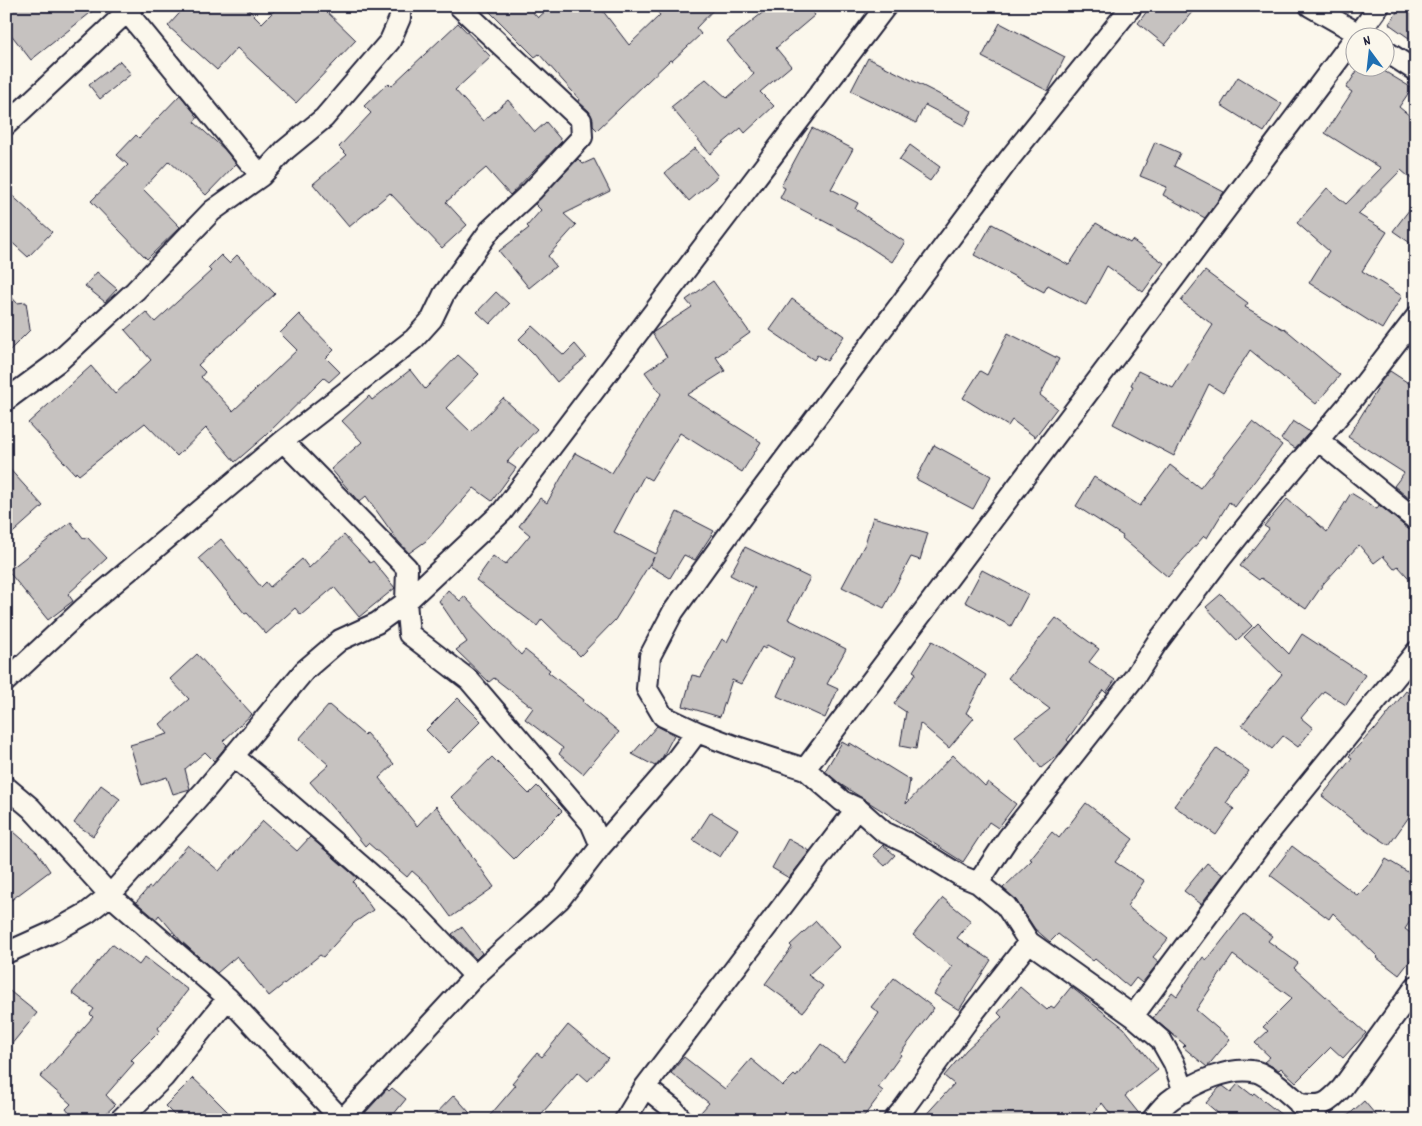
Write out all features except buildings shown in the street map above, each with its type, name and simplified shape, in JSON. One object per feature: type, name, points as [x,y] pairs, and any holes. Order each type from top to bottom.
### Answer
[{"type":"street","points":[[6,400],[59,361],[135,291],[212,211],[261,176],[284,150],[324,118],[390,41],[400,18],[400,6]]},
{"type":"street","points":[[6,681],[83,609],[283,441],[414,339],[432,319],[444,294],[490,230],[532,191],[582,137],[581,120],[459,6]]},
{"type":"street","points":[[6,953],[55,931],[87,913],[110,895],[206,789],[306,670],[340,640],[377,623],[406,602],[502,512],[886,6]]},
{"type":"street","points":[[1132,6],[1010,158],[734,527],[673,612],[650,656],[647,689],[663,716],[697,732],[737,747],[805,769],[842,801],[857,808],[884,832],[909,844],[961,876],[978,883],[1006,906],[1030,942],[1133,1016],[1160,1040],[1174,1063],[1184,1092]]},
{"type":"street","points":[[1310,6],[1345,28]]},
{"type":"street","points":[[1365,28],[1379,6]]},
{"type":"street","points":[[6,124],[130,9],[261,176]]},
{"type":"street","points":[[805,769],[1344,57]]},
{"type":"street","points":[[1394,57],[1416,71]]},
{"type":"street","points":[[978,883],[1008,838],[1134,678],[1156,644],[1221,558],[1352,400],[1416,317]]},
{"type":"street","points":[[1318,440],[1416,520]]},
{"type":"street","points":[[283,441],[407,568],[406,602],[409,634],[469,680],[591,823],[601,846]]},
{"type":"street","points":[[1133,1016],[1269,833],[1416,652]]},
{"type":"street","points":[[6,787],[31,808],[110,895],[228,998],[342,1120],[475,976],[560,899],[601,846],[676,760],[697,732]]},
{"type":"street","points":[[233,756],[412,910],[475,976]]},
{"type":"street","points":[[625,1120],[645,1086],[857,808]]},
{"type":"street","points":[[894,1120],[971,1016],[1030,942]]},
{"type":"street","points":[[1299,1104],[1317,1106],[1330,1101],[1342,1088],[1416,986]]},
{"type":"street","points":[[120,1120],[164,1077],[228,998]]},
{"type":"street","points":[[1152,1120],[1174,1098],[1184,1092],[1214,1076],[1239,1071],[1257,1072],[1274,1082],[1318,1120]]},
{"type":"street","points":[[645,1086],[674,1110],[682,1120]]}]
